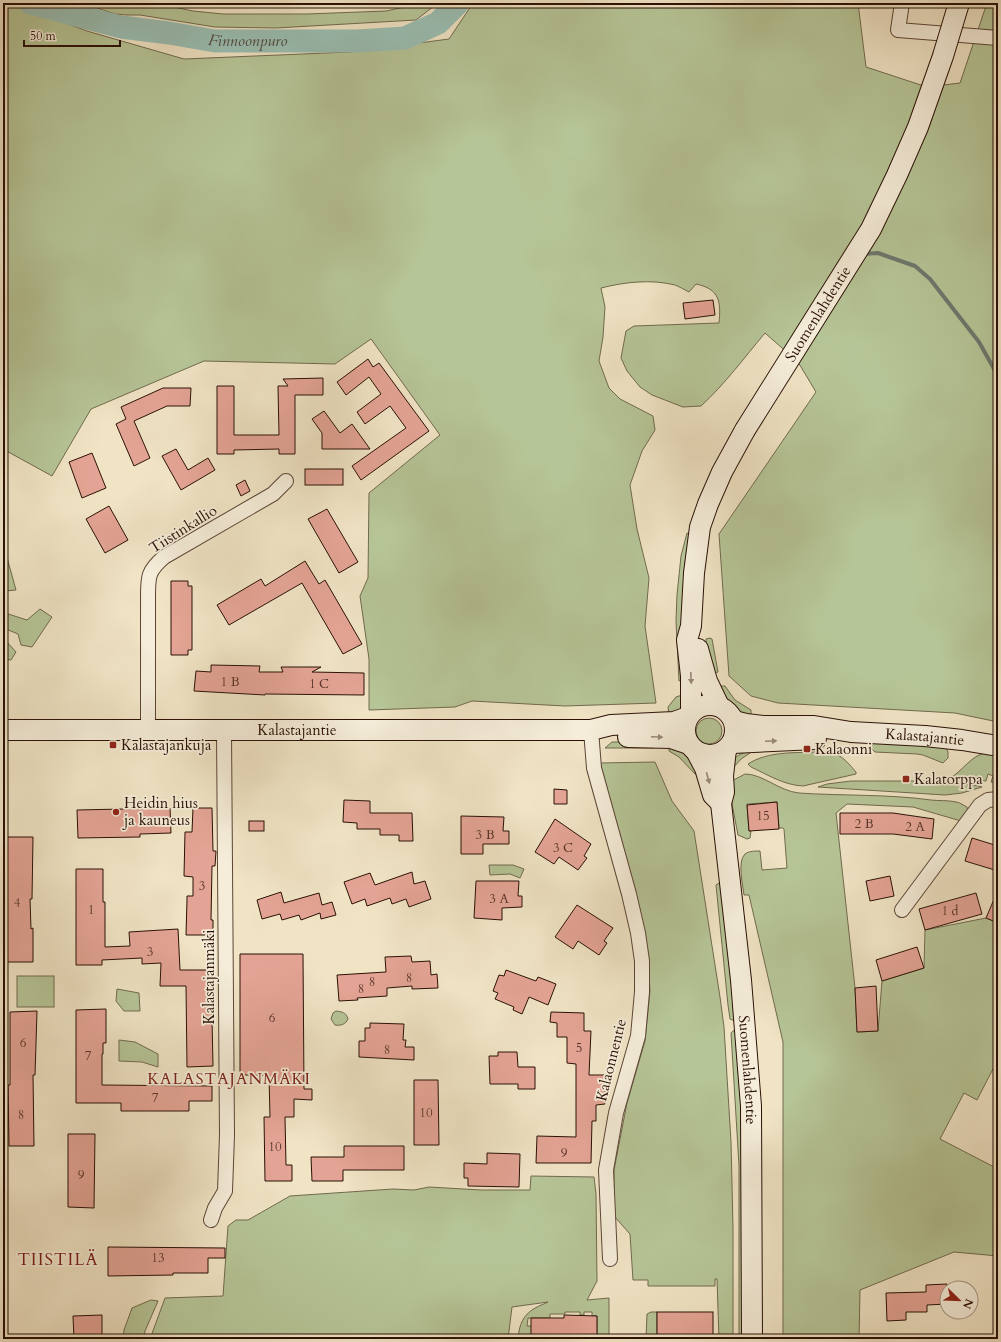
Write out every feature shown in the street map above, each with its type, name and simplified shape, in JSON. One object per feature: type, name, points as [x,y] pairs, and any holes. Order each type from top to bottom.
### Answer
[{"type":"main road","name":"Suomenlahdentie","points":[[690,715],[691,676],[687,640],[691,626],[694,573],[700,527],[708,504],[722,472],[745,430],[871,229],[897,175],[920,120],[943,56],[959,3]]},
{"type":"main road","name":"Suomenlahdentie","points":[[691,626],[697,639],[707,681],[719,706]]},
{"type":"main road","points":[[704,706],[719,706],[728,712],[734,721],[735,732],[729,746],[715,755],[702,754],[693,748],[685,734],[686,723],[690,715],[704,706]]},
{"type":"main road","name":"Kalastajantie","points":[[3,730],[590,730],[611,725],[674,722],[690,715]]},
{"type":"main road","name":"Kalastajantie","points":[[734,721],[763,726],[814,726],[851,732],[925,736],[998,746]]},
{"type":"main road","name":"Kalastajantie","points":[[590,730],[611,736],[671,738],[693,748]]},
{"type":"main road","name":"Kalastajantie","points":[[729,746],[815,739],[851,732]]},
{"type":"main road","name":"Suomenlahdentie","points":[[729,746],[723,776],[724,792],[721,803],[741,980],[751,1106],[752,1339]]},
{"type":"main road","name":"Suomenlahdentie","points":[[693,748],[705,768],[713,795],[721,803]]},
{"type":"street","points":[[902,3],[898,30],[998,38]]},
{"type":"street","name":"Tiistinkallio","points":[[148,730],[148,583],[150,572],[164,557],[273,494],[286,481]]},
{"type":"street","name":"Kalaonnentie","points":[[590,730],[594,768],[629,894],[638,933],[642,961],[642,992],[638,1036],[616,1113],[606,1170],[610,1259]]},
{"type":"street","name":"Kalastajanmäki","points":[[211,1220],[215,1208],[225,1191],[227,1135],[224,731]]},
{"type":"street","points":[[902,910],[980,805],[988,800],[998,800]]},
{"type":"green space","points":[[3,3],[12,3],[87,31],[184,59],[350,52],[449,39],[473,3],[858,3],[866,67],[927,87],[960,83],[987,3],[998,3],[998,722],[955,713],[778,703],[751,696],[729,676],[719,534],[816,392],[798,362],[765,333],[726,380],[701,406],[683,407],[652,395],[640,387],[627,371],[621,358],[626,331],[634,326],[719,323],[720,309],[717,298],[710,289],[704,286],[696,284],[689,292],[675,285],[657,282],[619,284],[601,288],[605,307],[603,337],[599,361],[609,388],[620,399],[653,416],[655,430],[642,451],[630,485],[637,529],[649,578],[645,626],[656,703],[565,706],[472,701],[455,707],[369,710],[369,659],[360,596],[368,578],[369,493],[440,435],[371,339],[335,364],[204,361],[91,409],[52,476],[3,449]]},
{"type":"green space","points":[[82,3],[114,3],[126,5],[131,3],[155,3],[193,11],[223,14],[307,14],[386,11],[409,6],[414,3],[438,3],[416,20],[276,28],[215,27],[140,15],[115,14]]},
{"type":"green space","points":[[687,533],[692,535],[687,679],[679,681],[676,621],[677,595],[681,556]]},
{"type":"green space","points":[[3,554],[6,554],[16,590],[5,591],[5,613],[27,620],[40,609],[52,617],[32,647],[21,645],[18,634],[6,629],[3,630]]},
{"type":"green space","points":[[706,639],[712,639],[718,672],[710,674]]},
{"type":"green space","points":[[3,640],[6,641],[16,652],[11,660],[3,659]]},
{"type":"green space","points":[[725,686],[735,700],[751,710],[751,720],[735,710],[717,688]]},
{"type":"green space","points":[[682,695],[682,707],[677,712],[669,715],[668,707],[676,697]]},
{"type":"green space","points":[[709,718],[718,722],[722,731],[718,740],[709,744],[700,740],[696,731],[700,722]]},
{"type":"green space","points":[[654,741],[654,748],[605,748],[612,742]]},
{"type":"green space","points":[[872,741],[946,748],[948,758],[943,763],[917,754],[875,752],[871,748]]},
{"type":"green space","points":[[669,742],[686,753],[699,773],[695,774],[679,757],[669,751]]},
{"type":"green space","points":[[753,751],[741,759],[733,768],[734,759],[736,757],[743,753]]},
{"type":"green space","points":[[817,752],[830,753],[840,756],[856,772],[856,774],[803,786],[789,784],[776,779],[751,767],[748,764],[773,755]]},
{"type":"green space","points":[[986,753],[998,756],[998,783],[991,782],[993,776],[988,774],[986,781],[950,778],[971,760],[981,754]]},
{"type":"green space","points":[[655,762],[672,801],[694,831],[720,997],[724,1027],[731,1142],[733,1339],[719,1339],[717,1279],[715,1279],[715,1286],[648,1286],[648,1280],[633,1280],[630,1234],[614,1216],[614,1170],[627,1103],[645,1041],[650,991],[647,947],[600,763]]},
{"type":"green space","points":[[745,774],[758,777],[792,792],[950,801],[958,802],[967,807],[968,812],[961,821],[913,807],[847,804],[836,813],[855,988],[857,1032],[878,1031],[882,981],[924,968],[925,930],[986,918],[998,923],[998,1064],[995,1065],[977,1100],[964,1093],[940,1139],[998,1169],[998,1256],[954,1252],[860,1290],[859,1339],[783,1339],[783,1042],[749,895],[744,895],[741,862],[745,854],[760,851],[762,870],[787,868],[784,829],[779,828],[777,802],[747,804],[749,831],[751,831],[750,838],[747,839],[738,835],[728,783]]},
{"type":"green space","points":[[851,781],[930,781],[982,787],[962,793],[945,795],[818,787],[827,784]]},
{"type":"green space","points":[[489,865],[513,865],[524,869],[520,878],[510,874],[490,875]]},
{"type":"green space","points":[[719,883],[723,893],[735,1021],[730,1019],[728,1005],[716,885]]},
{"type":"green space","points":[[17,976],[54,976],[54,1007],[17,1007]]},
{"type":"green space","points":[[117,989],[139,993],[140,1011],[124,1011],[116,1001]]},
{"type":"green space","points":[[336,1011],[342,1012],[346,1015],[348,1019],[345,1023],[335,1025],[331,1019],[333,1013]]},
{"type":"green space","points":[[736,1030],[742,1103],[745,1339],[739,1339],[739,1166],[731,1033]]},
{"type":"green space","points":[[119,1040],[135,1042],[158,1054],[158,1067],[142,1062],[119,1061]]},
{"type":"green space","points":[[531,1176],[594,1177],[596,1194],[597,1281],[587,1300],[609,1298],[609,1339],[597,1339],[597,1316],[592,1316],[592,1312],[584,1312],[584,1315],[580,1315],[580,1312],[565,1312],[565,1314],[550,1314],[550,1318],[528,1318],[527,1326],[532,1326],[531,1339],[518,1339],[519,1329],[528,1313],[538,1306],[548,1302],[512,1307],[508,1339],[150,1339],[165,1298],[223,1296],[228,1226],[236,1220],[248,1220],[290,1196],[393,1189],[414,1190],[429,1187],[481,1190],[530,1190]]},
{"type":"green space","points":[[151,1300],[158,1301],[145,1331],[144,1339],[123,1339],[124,1330],[132,1308]]},
{"type":"green space","points":[[657,1312],[657,1339],[646,1339],[647,1314]]},
{"type":"building","points":[[713,300],[715,315],[685,319],[683,303]]},
{"type":"building","points":[[368,359],[373,367],[379,363],[429,431],[361,480],[352,466],[406,428],[390,406],[365,424],[357,412],[381,394],[369,377],[346,395],[337,382]]},
{"type":"building","points":[[323,378],[323,395],[295,395],[295,454],[279,454],[279,449],[234,450],[234,454],[217,454],[217,386],[234,386],[234,435],[279,435],[278,386],[288,386],[283,379]]},
{"type":"building","points":[[163,388],[191,388],[190,406],[167,406],[134,421],[150,458],[134,466],[116,424],[126,419],[121,407]]},
{"type":"building","points":[[324,411],[340,433],[352,424],[370,449],[322,449],[322,433],[312,419]]},
{"type":"building","points":[[176,449],[188,470],[208,458],[215,470],[181,490],[162,456]]},
{"type":"building","points":[[92,453],[106,488],[82,498],[69,462]]},
{"type":"building","points":[[305,469],[343,469],[343,485],[305,485]]},
{"type":"building","points":[[245,480],[250,491],[241,496],[236,485]]},
{"type":"building","points":[[109,506],[128,540],[105,553],[86,519]]},
{"type":"building","points":[[327,509],[358,562],[339,573],[308,519]]},
{"type":"building","points":[[305,561],[319,584],[325,580],[362,644],[343,654],[302,583],[229,625],[217,605],[261,579],[265,586]]},
{"type":"building","points":[[171,581],[188,581],[188,586],[192,586],[192,650],[188,650],[188,655],[171,655]]},
{"type":"building","points":[[211,665],[260,666],[259,672],[283,672],[281,667],[321,667],[312,672],[364,673],[364,695],[265,695],[194,691],[196,671],[211,672]]},
{"type":"building","points":[[554,789],[567,790],[567,804],[554,804]]},
{"type":"building","points":[[344,800],[370,801],[370,813],[412,813],[413,841],[399,841],[399,835],[380,835],[380,829],[357,829],[357,823],[343,822]]},
{"type":"building","points":[[777,802],[779,829],[749,831],[747,805]]},
{"type":"building","points":[[170,808],[171,833],[140,834],[140,837],[78,838],[77,810]]},
{"type":"building","points":[[193,808],[212,808],[213,851],[216,851],[215,866],[212,866],[211,920],[213,920],[213,935],[186,935],[187,896],[193,896],[193,877],[184,876],[185,832],[192,832]]},
{"type":"building","points":[[840,813],[893,813],[934,819],[932,839],[893,834],[840,834]]},
{"type":"building","points":[[461,816],[504,817],[503,831],[509,831],[509,844],[483,844],[483,854],[461,854]]},
{"type":"building","points":[[555,819],[591,844],[584,856],[587,858],[578,870],[559,857],[554,864],[535,852]]},
{"type":"building","points":[[249,821],[264,821],[264,831],[249,831]]},
{"type":"building","points":[[6,837],[33,837],[32,899],[30,899],[31,929],[33,928],[33,962],[6,962],[4,892]]},
{"type":"building","points":[[972,838],[998,846],[998,871],[965,861]]},
{"type":"building","points":[[76,869],[103,869],[105,947],[130,946],[129,932],[178,929],[180,970],[211,970],[213,1066],[187,1067],[186,986],[160,986],[161,963],[142,964],[142,958],[102,960],[102,965],[76,965]]},
{"type":"building","points":[[412,872],[414,884],[425,881],[431,899],[409,907],[406,899],[392,904],[390,898],[367,906],[365,899],[352,904],[344,882],[370,873],[375,885]]},
{"type":"building","points":[[890,876],[894,896],[870,901],[866,881]]},
{"type":"building","points":[[476,881],[519,881],[518,896],[522,896],[522,907],[502,908],[502,920],[474,918]]},
{"type":"building","points":[[998,890],[998,923],[986,918]]},
{"type":"building","points":[[281,892],[284,903],[319,893],[322,905],[332,902],[336,915],[321,919],[320,913],[301,920],[299,915],[282,920],[280,914],[262,919],[257,900]]},
{"type":"building","points":[[976,893],[982,914],[925,930],[919,909]]},
{"type":"building","points":[[577,905],[613,928],[604,941],[607,943],[599,955],[578,941],[573,949],[555,937]]},
{"type":"building","points":[[917,947],[924,968],[882,981],[876,960]]},
{"type":"building","points":[[240,954],[303,954],[304,1089],[312,1089],[312,1100],[294,1099],[294,1117],[285,1117],[286,1165],[292,1165],[292,1181],[265,1181],[264,1117],[270,1117],[269,1075],[240,1075]]},
{"type":"building","points":[[411,956],[412,962],[430,961],[431,975],[437,974],[438,988],[412,989],[412,986],[387,988],[387,996],[339,1001],[337,975],[386,972],[385,957]]},
{"type":"building","points":[[506,970],[536,981],[538,977],[556,984],[548,1005],[529,997],[522,1014],[513,1010],[514,1007],[495,999],[498,993],[493,991],[499,975],[504,976]]},
{"type":"building","points":[[876,986],[878,1031],[857,1032],[855,988]]},
{"type":"building","points":[[106,1009],[106,1043],[103,1043],[102,1085],[212,1086],[212,1101],[189,1101],[189,1111],[121,1111],[121,1103],[76,1103],[76,1010]]},
{"type":"building","points":[[37,1011],[35,1075],[33,1075],[34,1146],[9,1146],[8,1085],[10,1085],[10,1012]]},
{"type":"building","points":[[551,1012],[584,1013],[584,1031],[591,1031],[589,1075],[609,1075],[609,1091],[605,1091],[605,1104],[596,1105],[596,1121],[592,1121],[591,1163],[536,1163],[537,1136],[576,1137],[576,1064],[567,1063],[567,1037],[557,1037],[557,1023],[550,1022]]},
{"type":"building","points":[[370,1023],[404,1024],[403,1040],[406,1040],[405,1047],[414,1047],[414,1060],[359,1057],[359,1041],[365,1041],[365,1028],[370,1028]]},
{"type":"building","points":[[498,1052],[517,1052],[518,1067],[535,1067],[535,1089],[518,1089],[518,1084],[490,1084],[489,1056],[498,1056]]},
{"type":"building","points":[[414,1080],[438,1080],[439,1145],[414,1145]]},
{"type":"building","points":[[68,1134],[95,1134],[94,1208],[68,1207]]},
{"type":"building","points":[[344,1146],[404,1146],[404,1170],[343,1170],[343,1181],[312,1181],[311,1157],[344,1157]]},
{"type":"building","points":[[487,1153],[520,1154],[519,1187],[468,1186],[468,1178],[464,1178],[464,1163],[487,1164]]},
{"type":"building","points":[[108,1247],[225,1248],[225,1258],[208,1258],[208,1273],[108,1276]]},
{"type":"building","points":[[939,1284],[939,1304],[927,1305],[927,1312],[906,1312],[906,1320],[887,1321],[886,1293],[926,1292],[926,1285]]},
{"type":"building","points":[[657,1312],[713,1312],[713,1339],[657,1339]]},
{"type":"building","points":[[102,1315],[102,1339],[74,1339],[73,1316]]},
{"type":"building","points":[[564,1315],[597,1316],[597,1339],[531,1339],[531,1318],[564,1318]]},
{"type":"waterway","name":"Finnoonpuro","points":[[30,3],[121,27],[215,41],[358,41],[405,38],[438,23],[458,3]]},
{"type":"waterway","points":[[862,254],[878,253],[915,266],[930,279],[979,342],[998,376]]},
{"type":"place","name":"Kalastajankuja","points":[[113,745]]},
{"type":"place","name":"Kalaonni","points":[[807,749]]},
{"type":"place","name":"Kalatorppa","points":[[906,779]]},
{"type":"place","name":"Heidin hius ja kauneus","points":[[116,812]]},
{"type":"district","name":"KALASTAJANMÄKI","points":[[229,1079]]},
{"type":"district","name":"TIISTILÄ","points":[[58,1259]]}]
